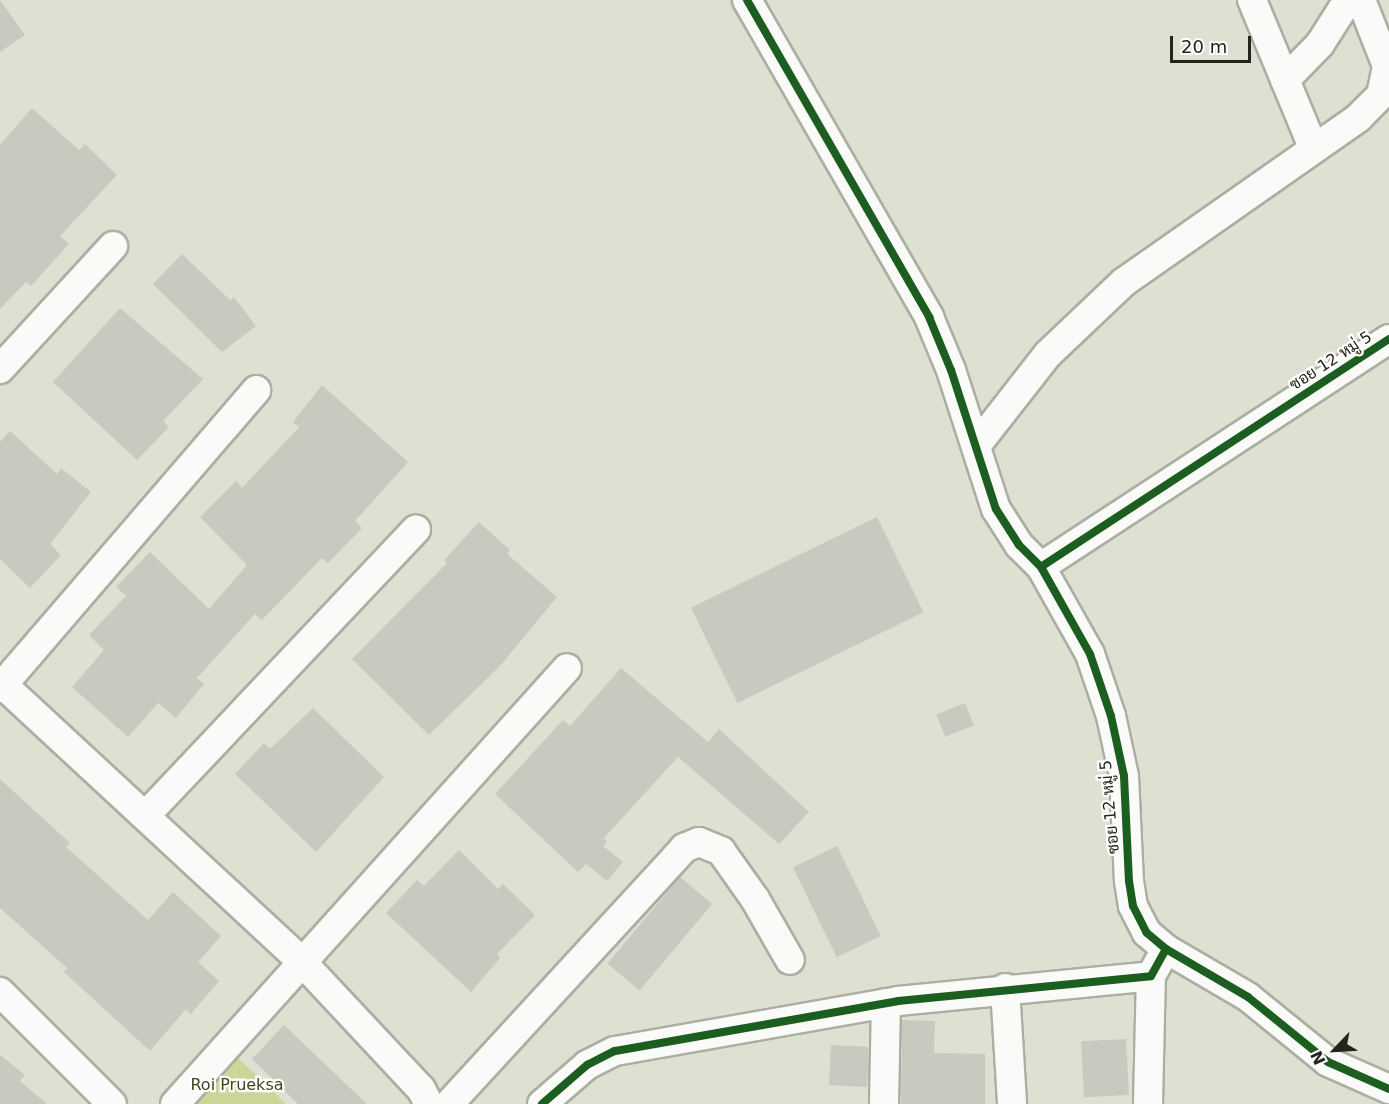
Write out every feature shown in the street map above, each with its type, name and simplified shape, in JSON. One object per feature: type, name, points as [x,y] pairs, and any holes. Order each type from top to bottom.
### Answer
[{"type":"street","points":[[747,0],[929,317],[976,446],[996,509],[1019,545],[1041,567]]},
{"type":"street","points":[[1252,0],[1313,147]]},
{"type":"street","points":[[1286,81],[1320,44],[1348,0]]},
{"type":"street","points":[[976,446],[1048,354],[1106,298],[1313,147],[1358,118],[1381,95],[1387,66],[1361,0]]},
{"type":"street","points":[[0,369],[113,246]]},
{"type":"street","name":"ซอย 12 หมู่ 5","points":[[1389,339],[1041,567],[1090,654],[1111,716],[1124,776],[1133,906],[1147,933],[1166,949],[1248,997],[1328,1062],[1389,1089]]},
{"type":"street","points":[[256,390],[1,685],[146,815],[303,963],[425,1097],[456,1101],[684,848],[699,842],[721,851],[755,899],[790,960]]},
{"type":"street","points":[[146,815],[416,529]]},
{"type":"street","points":[[175,1104],[567,668]]},
{"type":"street","points":[[1148,1104],[1151,976],[1166,949]]},
{"type":"street","points":[[542,1104],[587,1065],[615,1051],[886,1003],[1005,988],[1151,976]]},
{"type":"street","points":[[1005,988],[1012,1104]]},
{"type":"street","points":[[0,992],[112,1104]]},
{"type":"street","points":[[884,1104],[886,1003]]},
{"type":"green space","name":"Roi Prueksa","points":[[236,1056],[286,1104],[195,1104]]},
{"type":"building","points":[[0,0],[25,35],[0,52]]},
{"type":"building","points":[[32,108],[79,150],[85,144],[117,175],[60,236],[69,244],[31,286],[26,282],[0,309],[0,145]]},
{"type":"building","points":[[182,254],[230,300],[234,297],[256,326],[222,352],[153,284]]},
{"type":"building","points":[[120,308],[203,379],[163,421],[169,427],[137,460],[53,382]]},
{"type":"building","points":[[322,385],[408,462],[355,521],[362,528],[328,563],[322,558],[262,620],[255,614],[197,678],[204,684],[176,718],[158,703],[128,737],[72,687],[104,650],[89,635],[126,596],[116,587],[150,552],[209,609],[247,565],[200,517],[236,481],[242,488],[299,427],[293,422]]},
{"type":"building","points":[[10,431],[57,474],[61,468],[91,492],[50,544],[61,555],[30,588],[0,559],[0,442]]},
{"type":"building","points":[[877,517],[923,612],[737,703],[691,608]]},
{"type":"building","points":[[479,522],[510,550],[507,554],[557,597],[500,666],[429,735],[352,659],[447,563],[444,560]]},
{"type":"building","points":[[621,668],[708,742],[719,729],[809,812],[779,844],[678,757],[604,838],[607,841],[603,846],[623,862],[607,881],[586,864],[578,872],[495,794],[563,720],[570,726]]},
{"type":"building","points":[[965,703],[974,725],[945,737],[936,715]]},
{"type":"building","points":[[313,708],[384,777],[316,852],[235,774],[264,743],[270,749]]},
{"type":"building","points":[[0,779],[70,843],[66,847],[148,920],[173,892],[221,936],[198,962],[219,981],[191,1014],[186,1009],[150,1051],[64,972],[67,968],[0,908]]},
{"type":"building","points":[[837,846],[881,936],[837,957],[793,867]]},
{"type":"building","points":[[459,850],[498,889],[503,884],[535,915],[497,954],[500,958],[471,992],[386,913],[417,880],[424,886]]},
{"type":"building","points":[[680,877],[712,904],[640,991],[607,964]]},
{"type":"building","points":[[902,1020],[935,1021],[934,1053],[985,1054],[985,1104],[901,1104]]},
{"type":"building","points":[[284,1025],[367,1104],[298,1104],[252,1059]]},
{"type":"building","points":[[1126,1039],[1129,1095],[1084,1097],[1081,1041]]},
{"type":"building","points":[[831,1045],[869,1047],[867,1087],[829,1085]]},
{"type":"building","points":[[0,1055],[25,1075],[20,1081],[47,1104],[0,1104]]},
{"type":"cycle path","points":[[747,0],[929,317],[951,370],[996,509],[1019,545],[1041,567]]},
{"type":"cycle path","points":[[1389,339],[1041,567],[1090,654],[1111,716],[1124,776],[1129,881],[1133,906],[1147,933],[1166,949],[1248,997],[1328,1062],[1389,1089]]},
{"type":"cycle path","points":[[542,1104],[587,1065],[615,1051],[898,1001],[1151,976],[1166,949]]}]
